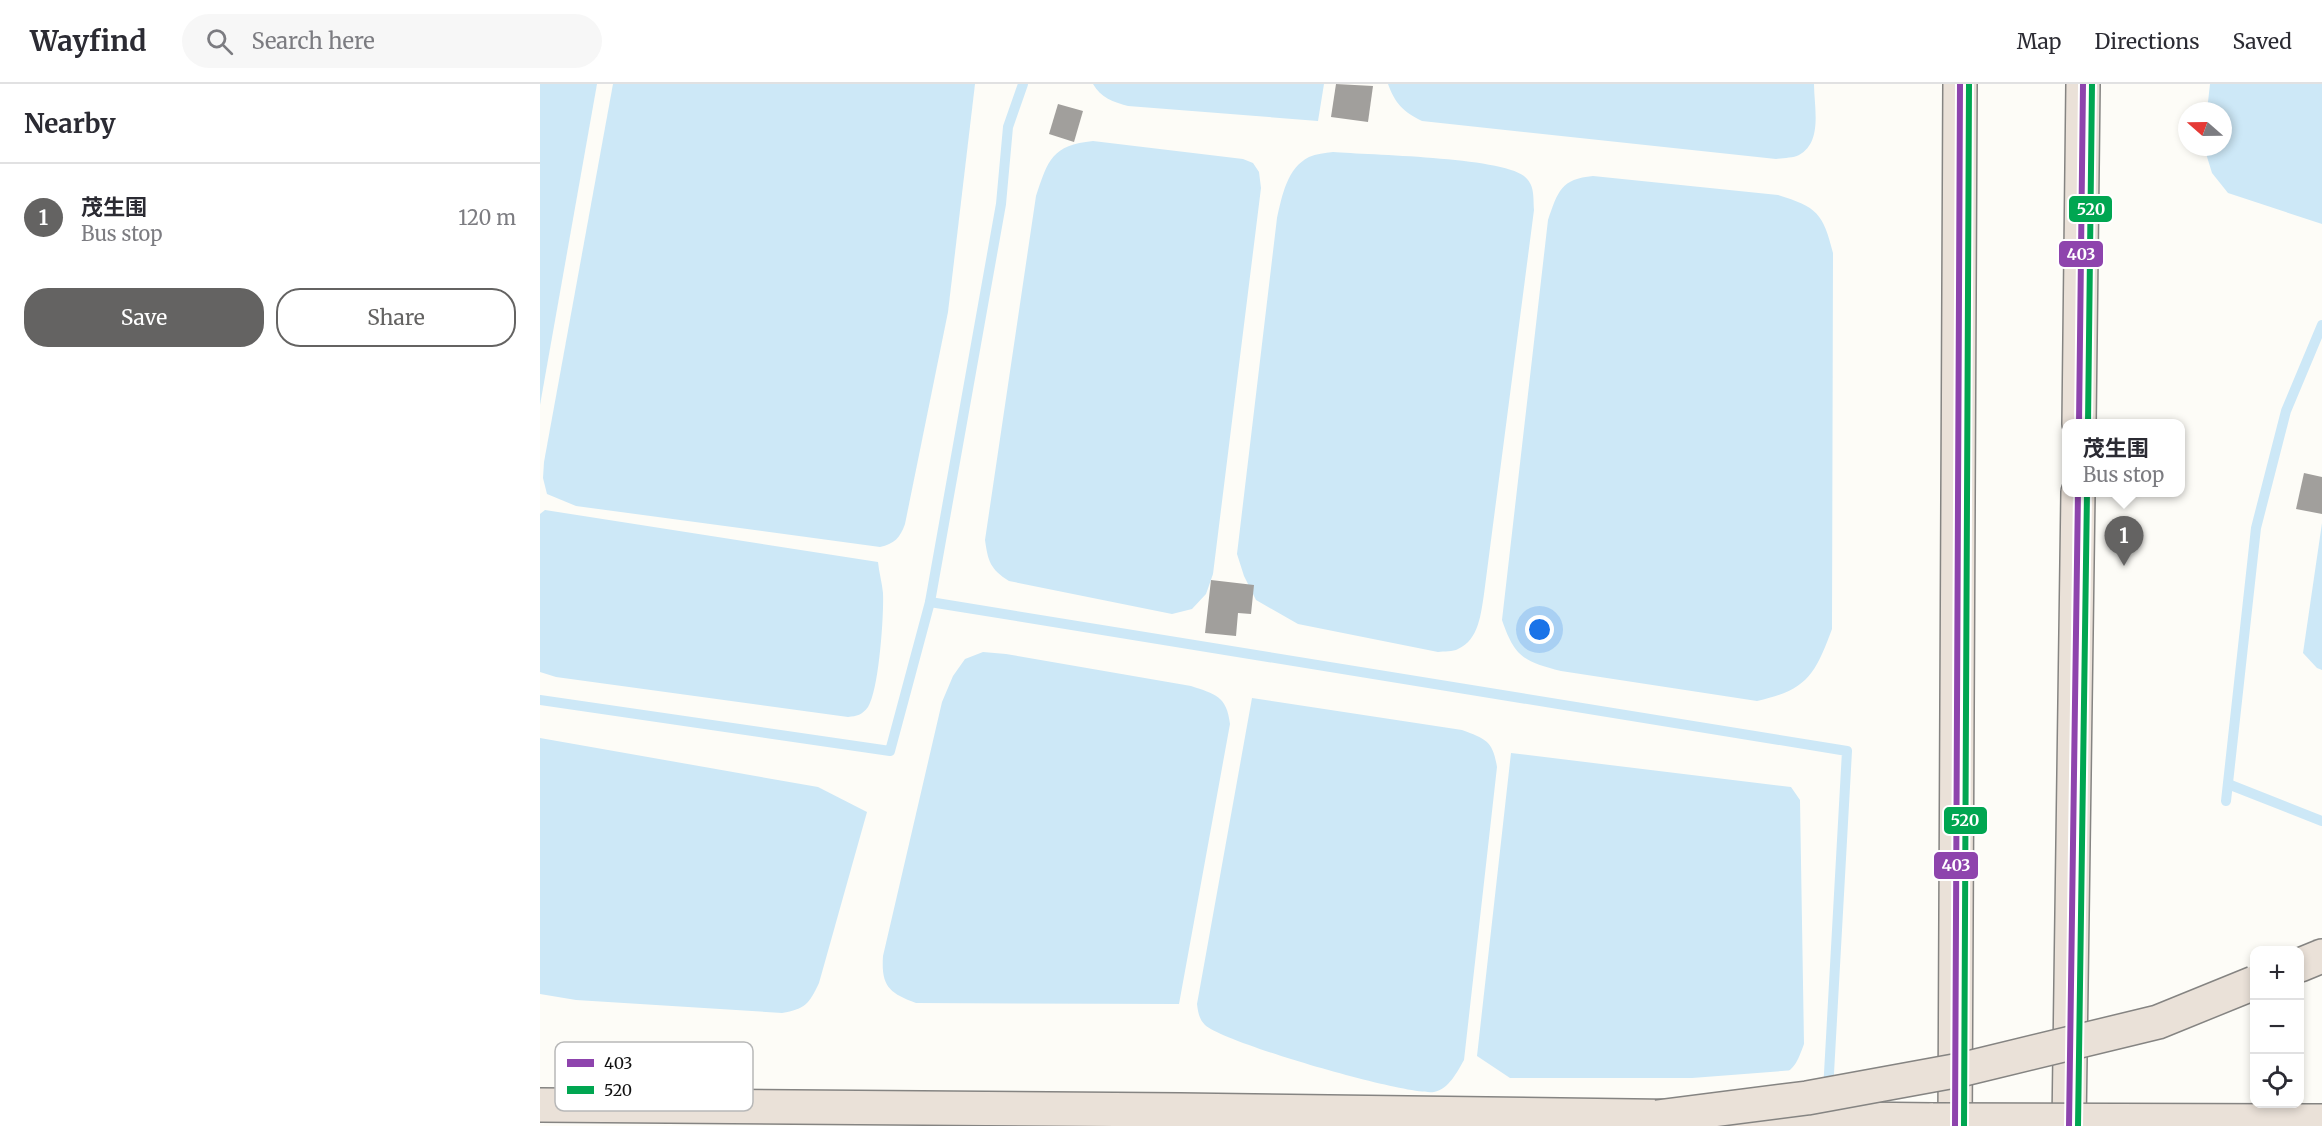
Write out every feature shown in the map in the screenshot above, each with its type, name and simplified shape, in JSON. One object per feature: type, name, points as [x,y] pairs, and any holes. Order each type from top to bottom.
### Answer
[{"type":"highway","points":[[1955,1126],[1960,84]]},
{"type":"highway","points":[[2079,419],[2083,84]]},
{"type":"highway","points":[[2069,1126],[2078,497]]},
{"type":"highway","points":[[2304,963],[2322,956]]},
{"type":"highway","points":[[1657,1117],[1807,1098],[1960,1070],[2158,1022],[2250,985]]},
{"type":"highway","points":[[540,1105],[555,1105]]},
{"type":"highway","points":[[753,1107],[1933,1120],[2322,1121]]},
{"type":"water","points":[[540,84],[597,84],[540,405]]},
{"type":"water","points":[[613,84],[975,84],[948,312],[905,524],[899,537],[893,542],[880,547],[576,506],[547,494],[543,478],[544,462]]},
{"type":"water","points":[[1093,84],[1324,84],[1318,121],[1128,106],[1108,99]]},
{"type":"water","points":[[1388,84],[1814,84],[1816,123],[1807,149],[1797,156],[1776,159],[1422,121],[1400,106]]},
{"type":"water","points":[[2210,84],[2322,84],[2322,224],[2228,193],[2212,173],[2207,156],[2232,156],[2232,102],[2208,102]]},
{"type":"water","points":[[1093,141],[1243,159],[1253,163],[1259,172],[1261,188],[1213,574],[1206,594],[1192,609],[1172,614],[1009,581],[994,568],[986,547],[985,540],[1036,196],[1048,164],[1054,156],[1068,146]]},
{"type":"water","points":[[1333,152],[1433,158],[1489,165],[1524,176],[1528,179],[1533,191],[1534,210],[1482,609],[1475,633],[1465,645],[1454,651],[1438,652],[1298,624],[1256,600],[1244,576],[1237,554],[1277,218],[1287,183],[1295,168],[1309,157]]},
{"type":"water","points":[[1593,176],[1778,195],[1810,208],[1826,229],[1833,253],[1832,629],[1820,658],[1807,678],[1798,686],[1774,697],[1757,701],[1561,671],[1522,656],[1512,643],[1502,620],[1548,220],[1562,188],[1574,180]]},
{"type":"water","points":[[545,510],[878,562],[883,593],[882,634],[875,685],[868,707],[859,715],[848,717],[556,677],[540,672],[540,514]]},
{"type":"water","points":[[2322,523],[2322,670],[2317,668],[2303,653]]},
{"type":"water","points":[[983,652],[1191,686],[1218,697],[1226,707],[1230,724],[1179,1004],[916,1003],[893,992],[885,981],[883,956],[942,702],[953,676],[965,659]]},
{"type":"water","points":[[1252,698],[1462,730],[1483,739],[1493,752],[1497,767],[1464,1060],[1452,1079],[1439,1090],[1417,1091],[1390,1086],[1316,1067],[1245,1044],[1205,1025],[1200,1018],[1197,1004]]},
{"type":"water","points":[[540,738],[818,787],[867,812],[819,983],[805,1004],[796,1010],[782,1013],[576,1000],[540,994]]},
{"type":"water","points":[[1511,753],[1791,787],[1800,800],[1804,1044],[1797,1062],[1790,1070],[1774,1078],[1510,1078],[1477,1056]]},
{"type":"pier","points":[[1795,1070],[1789,1077],[1774,1081],[1653,1081]]},
{"type":"building","points":[[1336,84],[1373,86],[1368,122],[1331,117]]},
{"type":"building","points":[[1058,104],[1083,111],[1074,142],[1049,134]]},
{"type":"building","points":[[2304,473],[2322,477],[2322,514],[2296,509]]},
{"type":"building","points":[[1211,580],[1254,585],[1251,614],[1238,613],[1236,636],[1205,633]]},
{"type":"waterway","points":[[540,700],[890,751],[930,602],[1001,204],[1008,127],[1023,84]]},
{"type":"waterway","points":[[2226,801],[2256,528],[2286,411],[2322,325]]},
{"type":"waterway","points":[[930,602],[1847,751],[1828,1091]]},
{"type":"waterway","points":[[2228,784],[2322,821]]},
{"type":"transit line","name":"403","points":[[1955,1126],[1960,84]]},
{"type":"transit line","name":"520","points":[[1964,1126],[1969,84]]},
{"type":"transit line","name":"403","points":[[2079,419],[2083,84]]},
{"type":"transit line","name":"520","points":[[2088,419],[2092,84]]},
{"type":"transit line","name":"403","points":[[2069,1126],[2078,497]]},
{"type":"transit line","name":"520","points":[[2078,1126],[2087,497]]},
{"type":"place","name":"茂生围","points":[[2124,566]]}]
